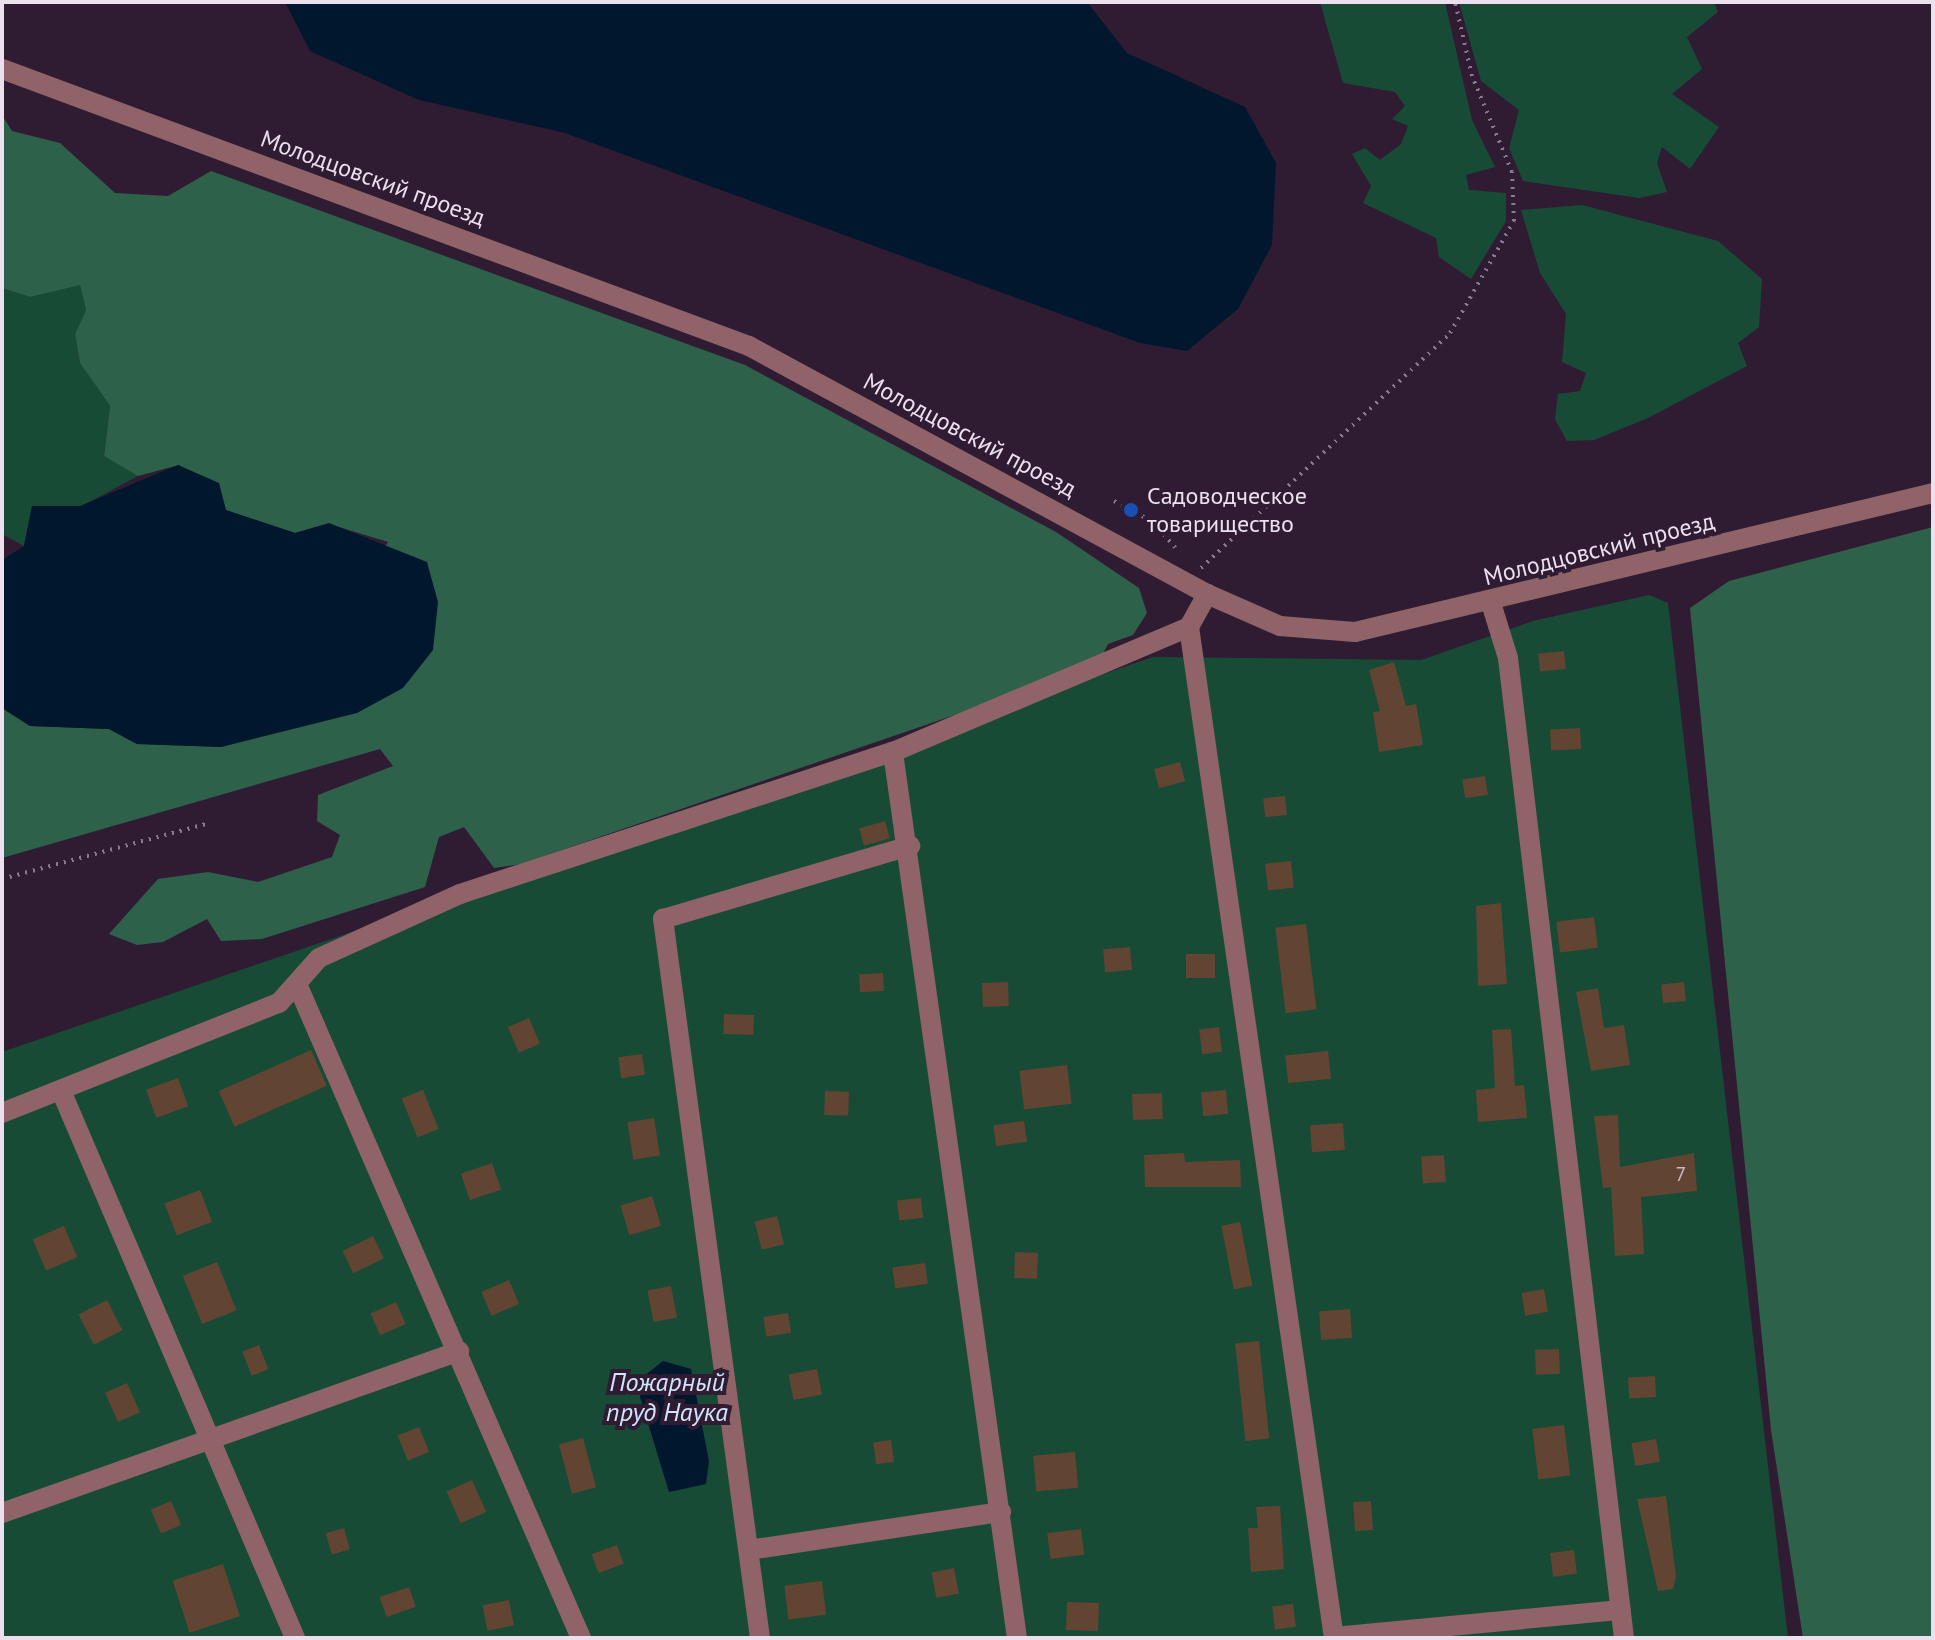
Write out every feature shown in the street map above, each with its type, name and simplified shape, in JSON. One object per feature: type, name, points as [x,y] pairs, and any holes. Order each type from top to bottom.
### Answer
[{"type":"street","name":"Молодцовский проезд","points":[[2,69],[749,346],[1207,594],[1280,626],[1321,633],[1491,603],[1933,493]]},
{"type":"street","points":[[1207,594],[1189,627],[1334,1638],[1621,1610]]},
{"type":"street","points":[[1491,603],[1508,658],[1624,1638]]},
{"type":"street","points":[[2,1113],[62,1093],[279,1003],[319,958],[460,894],[893,752],[1189,627]]},
{"type":"street","points":[[893,752],[910,846],[1017,1638]]},
{"type":"street","points":[[760,1638],[663,919],[910,846]]},
{"type":"street","points":[[297,984],[459,1351],[581,1638]]},
{"type":"street","points":[[62,1093],[295,1638]]},
{"type":"street","points":[[2,1513],[459,1351]]},
{"type":"street","points":[[749,1550],[1001,1512]]},
{"type":"path","points":[[1114,501],[1153,522],[1199,569],[1226,552],[1295,474],[1450,333],[1514,221],[1512,172],[1472,76],[1455,2]]},
{"type":"path","points":[[2,879],[210,823]]},
{"type":"green space","points":[[1320,2],[1445,2],[1472,120],[1495,167],[1466,175],[1469,190],[1506,193],[1506,221],[1471,279],[1439,257],[1436,238],[1363,203],[1371,186],[1352,154],[1365,148],[1380,160],[1401,144],[1408,126],[1392,119],[1405,106],[1395,92],[1343,83]]},
{"type":"green space","points":[[1459,2],[1714,2],[1718,12],[1687,37],[1702,69],[1672,94],[1719,127],[1690,169],[1662,147],[1657,163],[1667,192],[1639,198],[1523,181],[1509,148],[1519,110],[1481,81]]},
{"type":"green space","points":[[2,115],[12,131],[60,143],[115,193],[168,196],[211,171],[745,365],[1056,532],[1139,588],[1147,613],[1133,635],[1108,644],[1097,666],[521,864],[494,868],[464,827],[439,837],[425,887],[262,939],[221,941],[207,919],[163,942],[137,945],[109,934],[158,879],[208,872],[258,882],[332,857],[340,835],[317,821],[318,795],[393,766],[380,749],[2,858],[2,708],[30,726],[109,729],[137,744],[222,747],[268,732],[388,542],[329,524],[295,533],[225,510],[179,465],[138,476],[104,456],[110,406],[80,363],[75,334],[86,310],[80,285],[30,297],[2,288]]},
{"type":"green space","points":[[1582,205],[1718,241],[1762,279],[1759,327],[1738,343],[1747,366],[1648,418],[1594,440],[1567,441],[1555,419],[1558,394],[1580,391],[1586,373],[1562,362],[1566,314],[1540,273],[1521,210]]},
{"type":"green space","points":[[80,284],[86,310],[75,334],[80,363],[110,406],[104,455],[138,476],[80,507],[32,507],[24,546],[2,534],[2,288],[30,297]]},
{"type":"green space","points":[[1933,527],[1933,1638],[1803,1638],[1771,1430],[1690,608],[1729,581]]},
{"type":"green space","points":[[1649,595],[1668,603],[1788,1638],[2,1638],[2,1052],[1153,657],[1421,660],[1533,621]]},
{"type":"water","points":[[285,2],[1087,2],[1127,53],[1245,107],[1276,163],[1272,245],[1238,309],[1187,351],[1140,343],[565,133],[419,100],[310,51]]},
{"type":"water","points":[[178,465],[219,483],[226,510],[295,533],[329,523],[427,562],[438,602],[433,650],[403,688],[357,713],[221,747],[137,744],[109,729],[30,726],[2,708],[2,560],[24,546],[32,506],[80,506]]},
{"type":"water","name":"Пожарный пруд Наука","points":[[663,1361],[691,1369],[709,1461],[706,1484],[669,1492],[640,1397],[643,1377]]},
{"type":"building","points":[[1564,651],[1566,669],[1540,672],[1538,654]]},
{"type":"building","points":[[1394,662],[1406,706],[1416,704],[1423,745],[1379,752],[1373,712],[1380,711],[1369,670]]},
{"type":"building","points":[[1580,728],[1581,749],[1551,751],[1550,730]]},
{"type":"building","points":[[1180,762],[1185,781],[1159,788],[1154,769]]},
{"type":"building","points":[[1485,776],[1488,795],[1465,798],[1462,780]]},
{"type":"building","points":[[1285,796],[1287,815],[1265,817],[1263,798]]},
{"type":"building","points":[[885,821],[890,838],[864,846],[859,828]]},
{"type":"building","points":[[1291,861],[1294,888],[1268,891],[1265,864]]},
{"type":"building","points":[[1501,903],[1507,984],[1478,986],[1476,906]]},
{"type":"building","points":[[1594,917],[1598,948],[1560,952],[1556,922]]},
{"type":"building","points":[[1306,924],[1316,1009],[1286,1013],[1275,928]]},
{"type":"building","points":[[1130,947],[1132,970],[1105,972],[1103,949]]},
{"type":"building","points":[[1186,954],[1215,954],[1215,978],[1186,978]]},
{"type":"building","points":[[883,973],[884,991],[860,992],[859,974]]},
{"type":"building","points":[[1008,982],[1009,1006],[983,1007],[982,983]]},
{"type":"building","points":[[1684,982],[1686,1001],[1663,1003],[1661,984]]},
{"type":"building","points":[[1598,988],[1604,1028],[1624,1025],[1630,1065],[1591,1071],[1576,992]]},
{"type":"building","points":[[724,1014],[754,1015],[753,1035],[723,1034]]},
{"type":"building","points":[[529,1018],[540,1044],[519,1053],[508,1027]]},
{"type":"building","points":[[1219,1027],[1222,1052],[1202,1054],[1199,1029]]},
{"type":"building","points":[[1511,1029],[1515,1086],[1524,1085],[1527,1118],[1478,1122],[1476,1090],[1495,1088],[1492,1030]]},
{"type":"building","points":[[311,1050],[327,1086],[235,1127],[219,1091]]},
{"type":"building","points":[[1328,1051],[1331,1079],[1288,1083],[1285,1055]]},
{"type":"building","points":[[642,1054],[645,1075],[621,1078],[618,1057]]},
{"type":"building","points":[[1067,1065],[1072,1104],[1024,1110],[1019,1071]]},
{"type":"building","points":[[178,1078],[188,1106],[156,1118],[146,1090]]},
{"type":"building","points":[[423,1090],[439,1129],[417,1138],[402,1099]]},
{"type":"building","points":[[1226,1090],[1228,1114],[1203,1116],[1201,1092]]},
{"type":"building","points":[[825,1091],[849,1092],[848,1116],[824,1115]]},
{"type":"building","points":[[1162,1093],[1163,1119],[1133,1120],[1132,1094]]},
{"type":"building","points":[[1618,1115],[1620,1167],[1694,1153],[1697,1191],[1641,1197],[1644,1254],[1615,1256],[1611,1187],[1603,1188],[1594,1116]]},
{"type":"building","points":[[654,1118],[660,1156],[633,1160],[627,1122]]},
{"type":"building","points":[[1024,1121],[1027,1142],[996,1146],[993,1125]]},
{"type":"building","points":[[1343,1123],[1345,1150],[1312,1152],[1310,1125]]},
{"type":"building","points":[[1184,1153],[1185,1162],[1240,1160],[1241,1187],[1145,1187],[1144,1155]]},
{"type":"building","points":[[1444,1155],[1446,1182],[1423,1184],[1421,1157]]},
{"type":"building","points":[[492,1163],[501,1189],[470,1200],[461,1174]]},
{"type":"building","points":[[200,1190],[212,1222],[177,1235],[165,1204]]},
{"type":"building","points":[[652,1196],[661,1226],[630,1235],[620,1206]]},
{"type":"building","points":[[921,1198],[923,1218],[899,1220],[897,1201]]},
{"type":"building","points":[[777,1216],[784,1244],[762,1250],[755,1222]]},
{"type":"building","points":[[1240,1222],[1252,1286],[1234,1289],[1221,1226]]},
{"type":"building","points":[[64,1226],[77,1257],[46,1271],[33,1239]]},
{"type":"building","points":[[373,1236],[384,1258],[353,1273],[342,1251]]},
{"type":"building","points":[[1015,1252],[1038,1253],[1037,1279],[1014,1278]]},
{"type":"building","points":[[217,1262],[236,1310],[202,1324],[183,1276]]},
{"type":"building","points":[[925,1263],[928,1284],[895,1288],[892,1268]]},
{"type":"building","points":[[509,1280],[519,1304],[492,1316],[481,1292]]},
{"type":"building","points":[[671,1286],[677,1317],[654,1322],[647,1291]]},
{"type":"building","points":[[1544,1289],[1548,1312],[1525,1316],[1521,1293]]},
{"type":"building","points":[[107,1300],[122,1330],[94,1345],[78,1315]]},
{"type":"building","points":[[396,1302],[406,1324],[380,1335],[370,1313]]},
{"type":"building","points":[[1350,1309],[1352,1338],[1321,1340],[1319,1311]]},
{"type":"building","points":[[788,1313],[791,1333],[766,1337],[763,1317]]},
{"type":"building","points":[[1259,1341],[1269,1438],[1245,1441],[1235,1344]]},
{"type":"building","points":[[259,1345],[268,1369],[252,1376],[242,1351]]},
{"type":"building","points":[[1559,1349],[1560,1374],[1536,1375],[1535,1350]]},
{"type":"building","points":[[817,1369],[822,1395],[793,1400],[789,1375]]},
{"type":"building","points":[[1655,1376],[1656,1397],[1629,1398],[1628,1377]]},
{"type":"building","points":[[127,1383],[140,1412],[118,1422],[105,1393]]},
{"type":"building","points":[[1564,1425],[1570,1476],[1538,1480],[1532,1429]]},
{"type":"building","points":[[419,1427],[429,1452],[408,1461],[398,1436]]},
{"type":"building","points":[[583,1438],[596,1487],[572,1494],[559,1444]]},
{"type":"building","points":[[1656,1439],[1660,1462],[1635,1466],[1631,1443]]},
{"type":"building","points":[[891,1440],[894,1462],[876,1464],[873,1443]]},
{"type":"building","points":[[1075,1452],[1078,1488],[1036,1492],[1033,1456]]},
{"type":"building","points":[[472,1480],[486,1512],[461,1523],[446,1491]]},
{"type":"building","points":[[1666,1496],[1676,1577],[1673,1589],[1658,1591],[1637,1499]]},
{"type":"building","points":[[171,1501],[181,1525],[161,1534],[151,1510]]},
{"type":"building","points":[[1371,1501],[1373,1530],[1355,1531],[1353,1502]]},
{"type":"building","points":[[1280,1506],[1284,1569],[1251,1572],[1248,1528],[1258,1528],[1256,1507]]},
{"type":"building","points":[[344,1528],[350,1549],[332,1554],[326,1533]]},
{"type":"building","points":[[1081,1529],[1084,1555],[1050,1559],[1047,1533]]},
{"type":"building","points":[[617,1545],[624,1564],[598,1573],[592,1554]]},
{"type":"building","points":[[1574,1550],[1577,1574],[1553,1577],[1550,1553]]},
{"type":"building","points":[[223,1564],[240,1616],[190,1633],[173,1580]]},
{"type":"building","points":[[954,1568],[959,1594],[936,1598],[931,1572]]},
{"type":"building","points":[[822,1581],[826,1615],[788,1619],[784,1586]]},
{"type":"building","points":[[409,1587],[416,1607],[387,1617],[380,1597]]},
{"type":"building","points":[[509,1600],[514,1626],[487,1631],[482,1605]]},
{"type":"building","points":[[1067,1602],[1099,1603],[1098,1631],[1066,1630]]},
{"type":"building","points":[[1293,1604],[1296,1627],[1275,1629],[1272,1607]]},
{"type":"place","name":"Садоводческое товарищество","points":[[1131,510]]}]
